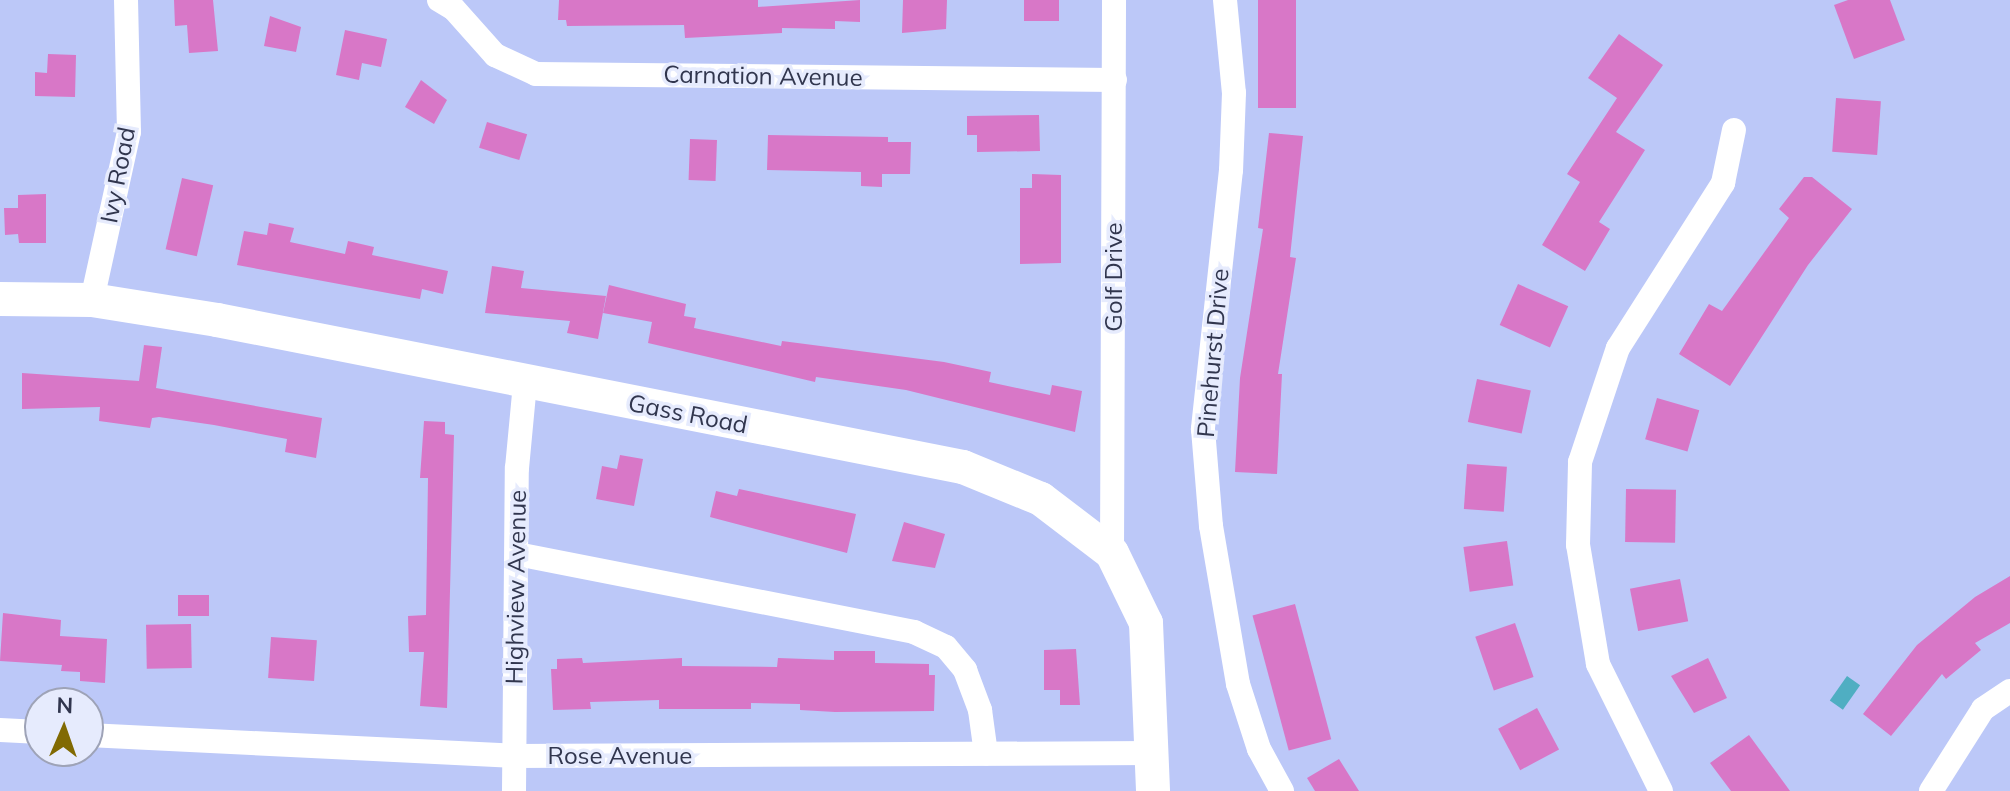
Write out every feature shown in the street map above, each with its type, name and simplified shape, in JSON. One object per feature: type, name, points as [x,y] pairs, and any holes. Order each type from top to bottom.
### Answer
[{"type":"street","name":"Ivy Road","points":[[92,300],[129,132],[126,0]]},
{"type":"street","name":"Carnation Avenue","points":[[439,0],[454,9],[495,55],[536,74],[1115,80]]},
{"type":"street","name":"Golf Drive","points":[[1112,553],[1114,0]]},
{"type":"street","name":"Pinehurst Drive","points":[[1225,0],[1234,93],[1203,429],[1205,457],[1211,526],[1238,684],[1259,749],[1282,791]]},
{"type":"street","points":[[1659,788],[1598,664],[1578,545],[1580,462],[1618,348],[1723,183],[1734,130]]},
{"type":"street","name":"Gass Road","points":[[0,299],[92,300],[963,467],[1041,499],[1112,553],[1146,623],[1153,791]]},
{"type":"street","name":"Highview Avenue","points":[[514,791],[517,468],[525,383]]},
{"type":"street","points":[[517,554],[914,632],[946,647],[965,670],[980,710],[986,754]]},
{"type":"street","points":[[1931,791],[1983,709],[2010,691]]},
{"type":"street","points":[[0,730],[24,731]]},
{"type":"street","name":"Rose Avenue","points":[[104,736],[514,756],[1153,753]]},
{"type":"shaded area","points":[[1847,676],[1860,685],[1843,710],[1830,701]]},
{"type":"building","points":[[174,0],[213,0],[218,51],[189,53],[187,25],[175,26]]},
{"type":"building","points":[[559,0],[758,0],[758,7],[860,0],[860,22],[835,21],[835,29],[782,28],[782,33],[685,38],[684,25],[567,26],[566,20],[558,20]]},
{"type":"building","points":[[903,0],[947,0],[946,29],[902,33]]},
{"type":"building","points":[[1024,0],[1059,0],[1059,21],[1024,21]]},
{"type":"building","points":[[1258,0],[1296,0],[1296,108],[1258,108]]},
{"type":"building","points":[[1848,0],[1890,0],[1905,40],[1854,59],[1834,5]]},
{"type":"building","points":[[270,16],[301,27],[296,52],[264,46]]},
{"type":"building","points":[[345,30],[387,39],[381,67],[362,63],[359,80],[336,75]]},
{"type":"building","points":[[1619,34],[1663,65],[1616,132],[1645,150],[1599,222],[1610,229],[1585,271],[1542,245],[1580,182],[1567,174],[1617,98],[1588,78]]},
{"type":"building","points":[[48,54],[76,55],[75,97],[35,96],[35,72],[47,73]]},
{"type":"building","points":[[421,80],[447,100],[434,124],[405,107]]},
{"type":"building","points":[[1836,98],[1881,101],[1877,155],[1832,152]]},
{"type":"building","points":[[1039,115],[1040,151],[977,152],[977,135],[967,135],[967,116]]},
{"type":"building","points":[[487,122],[527,134],[519,160],[479,148]]},
{"type":"building","points":[[1269,133],[1303,136],[1290,257],[1296,258],[1278,374],[1282,374],[1277,474],[1235,472],[1240,378],[1263,229],[1258,228]]},
{"type":"building","points":[[768,135],[888,137],[888,142],[911,142],[910,174],[882,174],[882,187],[861,186],[861,172],[767,170]]},
{"type":"building","points":[[690,139],[717,140],[716,181],[689,180]]},
{"type":"building","points":[[1032,174],[1061,175],[1061,263],[1020,264],[1020,188],[1032,188]]},
{"type":"building","points":[[1804,177],[1812,177],[1852,209],[1808,265],[1730,386],[1679,354],[1709,304],[1722,311],[1789,218],[1779,209]]},
{"type":"building","points":[[182,178],[213,185],[197,256],[166,249]]},
{"type":"building","points":[[46,194],[46,243],[19,243],[18,234],[5,235],[4,208],[18,208],[18,195]]},
{"type":"building","points":[[269,223],[294,228],[290,242],[345,254],[348,241],[374,247],[372,255],[448,271],[443,294],[422,289],[420,299],[237,265],[244,231],[267,235]]},
{"type":"building","points":[[492,266],[524,271],[521,288],[606,296],[598,339],[567,333],[570,321],[485,313]]},
{"type":"building","points":[[1518,284],[1568,306],[1550,347],[1500,325]]},
{"type":"building","points":[[609,285],[686,304],[684,316],[696,318],[694,328],[781,346],[782,341],[944,362],[991,372],[989,382],[1050,395],[1052,385],[1082,391],[1075,432],[906,390],[816,377],[815,382],[648,343],[652,322],[603,313]]},
{"type":"building","points":[[144,345],[162,347],[156,388],[322,418],[316,458],[285,452],[287,439],[214,425],[159,417],[152,418],[150,428],[99,421],[100,407],[22,409],[22,373],[139,381]]},
{"type":"building","points":[[1477,379],[1531,390],[1522,433],[1468,422]]},
{"type":"building","points":[[1657,398],[1699,410],[1687,451],[1645,439]]},
{"type":"building","points":[[424,421],[445,422],[445,434],[454,435],[447,708],[420,706],[424,652],[409,652],[408,616],[426,615],[428,478],[420,478]]},
{"type":"building","points":[[620,455],[643,459],[634,506],[596,499],[602,466],[617,469]]},
{"type":"building","points":[[1467,464],[1507,467],[1504,512],[1464,509]]},
{"type":"building","points":[[739,489],[856,514],[847,553],[710,517],[716,491],[737,496]]},
{"type":"building","points":[[1626,489],[1676,490],[1675,543],[1625,542]]},
{"type":"building","points":[[904,522],[945,534],[935,568],[892,561]]},
{"type":"building","points":[[1507,541],[1513,586],[1470,592],[1463,547]]},
{"type":"building","points":[[2010,576],[2010,623],[1975,643],[1981,650],[1946,679],[1942,674],[1891,736],[1863,714],[1917,645],[1975,597]]},
{"type":"building","points":[[1680,579],[1688,621],[1638,631],[1630,589]]},
{"type":"building","points":[[178,595],[209,595],[209,616],[178,616]]},
{"type":"building","points":[[1295,604],[1331,739],[1289,751],[1252,615]]},
{"type":"building","points":[[3,613],[61,620],[60,636],[107,639],[105,683],[80,681],[80,672],[61,671],[62,665],[0,661]]},
{"type":"building","points":[[1515,623],[1534,677],[1494,691],[1475,637]]},
{"type":"building","points":[[191,624],[192,668],[147,669],[146,625]]},
{"type":"building","points":[[271,637],[317,640],[314,681],[268,678]]},
{"type":"building","points":[[1076,649],[1080,705],[1060,705],[1060,690],[1044,690],[1044,650]]},
{"type":"building","points":[[834,651],[875,651],[875,663],[929,664],[929,675],[935,675],[934,711],[835,712],[800,710],[800,704],[751,703],[751,709],[659,709],[659,700],[590,702],[591,709],[553,710],[551,669],[557,669],[557,659],[582,658],[583,663],[682,658],[682,666],[777,667],[778,658],[834,660]]},
{"type":"building","points":[[1708,658],[1727,698],[1694,713],[1671,676]]},
{"type":"building","points":[[1537,708],[1559,749],[1520,770],[1498,729]]},
{"type":"building","points":[[1749,735],[1790,791],[1731,791],[1710,763]]},
{"type":"building","points":[[1339,759],[1359,791],[1315,791],[1307,778]]}]
